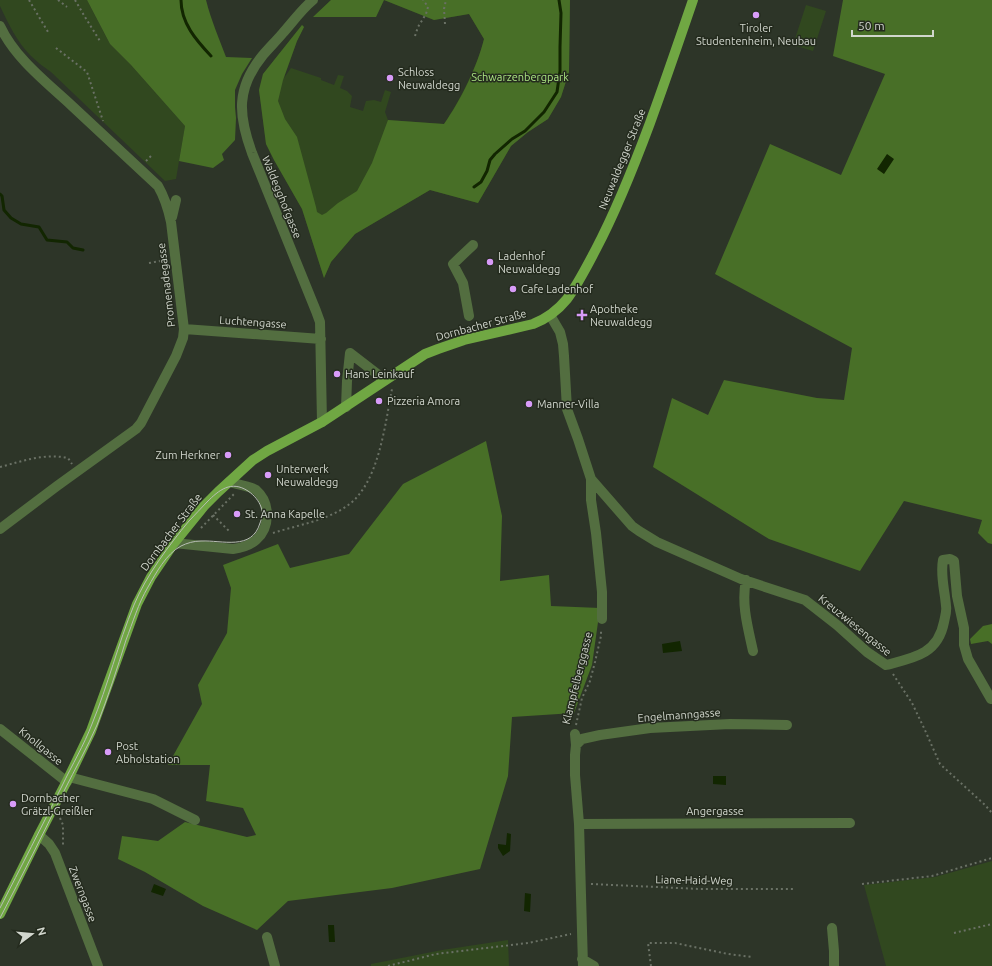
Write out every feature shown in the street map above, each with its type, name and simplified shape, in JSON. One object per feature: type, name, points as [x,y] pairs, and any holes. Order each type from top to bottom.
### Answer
[{"type":"main road","name":"Neuwaldegger Straße","points":[[550,315],[562,304],[572,291],[598,245],[616,208],[641,146],[693,0]]},
{"type":"main road","name":"Dornbacher Straße","points":[[0,914],[68,780],[95,723],[137,604],[151,577],[174,544],[204,506],[260,455],[322,422],[424,354],[475,337],[533,324],[542,321],[550,315]]},
{"type":"street","name":"Waldegghofgasse","points":[[312,0],[304,7],[295,20],[256,64],[249,77],[243,95],[242,106],[246,135],[320,322],[322,422]]},
{"type":"street","name":"Promenadegasse","points":[[0,26],[16,52],[158,186],[168,207],[171,222],[184,328],[183,338],[176,356],[136,429],[0,529]]},
{"type":"street","points":[[171,222],[176,200]]},
{"type":"street","points":[[470,316],[463,284],[453,264],[473,245]]},
{"type":"street","name":"Klampfelberggasse","points":[[550,315],[560,332],[563,344],[567,409],[591,479],[591,500],[602,592],[602,619]]},
{"type":"street","name":"Luchtengasse","points":[[184,328],[321,339]]},
{"type":"street","points":[[346,406],[350,354],[385,380]]},
{"type":"street","name":"Kreuzwiesengasse","points":[[591,479],[638,531],[668,547],[746,580],[805,600],[837,625],[867,652],[886,665]]},
{"type":"street","points":[[174,544],[232,549],[240,548],[255,542],[260,536],[266,522],[267,514],[262,497],[254,489],[229,482]]},
{"type":"street","points":[[886,665],[923,654],[933,646],[942,630],[946,608],[942,568],[943,560],[950,559],[954,561],[955,565],[957,596],[964,628],[964,646],[968,659],[991,699]]},
{"type":"street","points":[[746,580],[744,598],[753,651]]},
{"type":"street","name":"Engelmanngasse","points":[[576,745],[582,739],[650,728],[730,724],[787,725]]},
{"type":"street","name":"Knollgasse","points":[[0,729],[68,780]]},
{"type":"street","name":"Klampfelberggasse","points":[[575,734],[575,775],[579,824],[582,962]]},
{"type":"street","points":[[68,780],[153,799],[195,820]]},
{"type":"street","name":"Angergasse","points":[[579,824],[850,822]]},
{"type":"street","name":"Zwerngasse","points":[[39,835],[49,844],[55,853],[98,966]]},
{"type":"street","points":[[832,928],[834,966]]},
{"type":"street","points":[[267,937],[274,966]]},
{"type":"street","points":[[582,962],[594,966]]},
{"type":"path","points":[[30,0],[48,32]]},
{"type":"path","points":[[58,0],[67,7]]},
{"type":"path","points":[[75,0],[100,41]]},
{"type":"path","points":[[415,36],[428,8],[423,0]]},
{"type":"path","points":[[445,24],[444,9],[446,0]]},
{"type":"path","points":[[56,48],[87,72],[103,122]]},
{"type":"path","points":[[145,162],[152,155]]},
{"type":"path","points":[[149,263],[168,259]]},
{"type":"path","points":[[262,532],[270,534],[317,521],[347,506],[362,492],[367,484],[379,452],[394,374]]},
{"type":"path","points":[[0,467],[44,456],[59,456],[68,458],[78,471]]},
{"type":"path","points":[[229,531],[214,515],[243,486]]},
{"type":"path","name":"Klampfelberggasse","points":[[575,734],[582,698],[590,681],[595,662],[601,636],[602,619]]},
{"type":"path","name":"Kreuzwiesengasse","points":[[886,665],[912,703],[940,764],[992,813]]},
{"type":"path","points":[[862,884],[932,876],[992,858]]},
{"type":"path","name":"Liane-Haid-Weg","points":[[592,884],[700,889],[795,888]]},
{"type":"path","points":[[954,933],[992,924]]},
{"type":"path","points":[[388,966],[436,954],[528,942],[581,932]]},
{"type":"path","points":[[651,966],[648,943],[675,943],[728,954],[752,957]]},
{"type":"green space","points":[[0,0],[87,0],[110,44],[131,65],[185,126],[176,179],[165,181],[51,72],[31,56],[17,39],[0,6]]},
{"type":"green space","points":[[87,0],[206,0],[226,57],[252,58],[242,74],[235,90],[235,140],[222,154],[224,160],[213,168],[179,161],[185,126],[131,65],[110,44]]},
{"type":"green space","points":[[331,0],[384,0],[376,17],[313,17]]},
{"type":"green space","points":[[331,0],[384,0],[376,17],[313,17]]},
{"type":"green space","name":"Schwarzenbergpark","points":[[384,0],[570,0],[569,72],[561,97],[548,119],[528,132],[511,146],[478,203],[430,190],[355,234],[331,262],[324,278],[302,209],[266,144],[259,90],[263,74],[302,25],[304,27],[297,41],[284,78],[291,68],[321,78],[321,80],[334,85],[338,75],[344,76],[340,88],[347,91],[352,96],[350,107],[363,111],[366,101],[374,100],[381,102],[385,90],[391,92],[385,112],[388,120],[444,124],[467,83],[477,61],[484,39],[469,14],[434,20]]},
{"type":"green space","name":"Schwarzenbergpark","points":[[384,0],[570,0],[569,72],[561,97],[548,119],[528,132],[511,146],[478,203],[430,190],[355,234],[331,262],[324,278],[302,209],[266,144],[259,90],[263,74],[302,25],[304,27],[297,41],[283,80],[278,101],[285,119],[297,137],[317,212],[322,215],[357,191],[372,163],[388,120],[444,124],[468,83],[484,39],[469,14],[434,20]]},
{"type":"green space","points":[[843,0],[992,0],[992,544],[988,543],[978,533],[982,520],[904,501],[860,571],[769,539],[653,467],[672,398],[708,415],[724,380],[817,398],[844,400],[852,348],[715,274],[770,144],[841,175],[885,74],[833,56]]},
{"type":"green space","points":[[806,5],[826,11],[813,51],[793,45]]},
{"type":"green space","points":[[486,441],[502,516],[500,581],[549,575],[551,606],[600,608],[592,665],[574,713],[512,717],[508,776],[480,869],[392,888],[288,901],[257,930],[203,906],[145,872],[118,859],[122,836],[158,841],[185,822],[247,837],[256,835],[243,808],[206,801],[210,765],[168,765],[202,704],[198,685],[227,633],[231,588],[223,565],[278,544],[290,568],[349,554],[403,484]]},
{"type":"green space","points":[[992,624],[992,644],[988,641],[971,644],[970,639],[983,626]]},
{"type":"green space","points":[[992,861],[992,966],[886,966],[864,885],[935,877]]},
{"type":"green space","points":[[508,940],[509,966],[371,966],[371,964],[442,950]]},
{"type":"shaded area","points":[[887,154],[894,159],[884,174],[877,169]]},
{"type":"shaded area","points":[[680,641],[682,651],[663,653],[662,644]]},
{"type":"shaded area","points":[[713,776],[726,776],[726,785],[713,784]]},
{"type":"shaded area","points":[[507,833],[511,834],[510,851],[503,856],[498,848],[498,844],[506,845]]},
{"type":"shaded area","points":[[154,884],[166,889],[163,896],[151,892]]},
{"type":"shaded area","points":[[525,893],[531,894],[530,912],[524,911]]},
{"type":"shaded area","points":[[328,925],[334,925],[335,942],[329,942]]},
{"type":"waterway","points":[[181,0],[184,16],[190,31],[211,56]]},
{"type":"waterway","points":[[474,187],[481,182],[487,171],[490,160],[495,154],[512,139],[525,131],[544,112],[557,92],[560,71],[561,13],[559,0]]},
{"type":"waterway","points":[[0,194],[2,196],[4,210],[11,218],[21,224],[39,227],[47,240],[67,242],[73,248],[83,250]]},
{"type":"tram line","points":[[0,908],[89,732],[134,605],[158,561],[189,521],[221,490],[231,486],[236,486],[248,491],[254,496],[261,507],[262,517],[256,532],[243,541],[198,541],[181,546],[176,549],[162,564],[144,593],[97,725],[0,918]]},
{"type":"place","name":"Tiroler Studentenheim, Neubau","points":[[756,15]]},
{"type":"place","name":"Schloss Neuwaldegg","points":[[390,78]]},
{"type":"place","name":"Ladenhof Neuwaldegg","points":[[490,262]]},
{"type":"place","name":"Cafe Ladenhof","points":[[513,289]]},
{"type":"place","name":"Apotheke Neuwaldegg","points":[[582,315]]},
{"type":"place","name":"Hans Leinkauf","points":[[337,374]]},
{"type":"place","name":"Pizzeria Amora","points":[[379,401]]},
{"type":"place","name":"Manner-Villa","points":[[529,404]]},
{"type":"place","name":"Zum Herkner","points":[[228,455]]},
{"type":"place","name":"Unterwerk Neuwaldegg","points":[[268,475]]},
{"type":"place","name":"St. Anna Kapelle","points":[[237,514]]},
{"type":"place","name":"Post Abholstation","points":[[108,752]]},
{"type":"place","name":"Dornbacher Grätzl-Greißler","points":[[13,804]]}]
